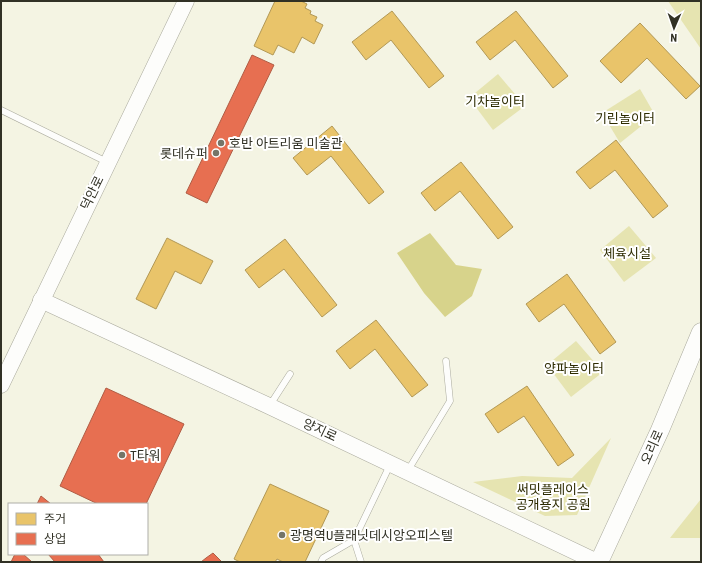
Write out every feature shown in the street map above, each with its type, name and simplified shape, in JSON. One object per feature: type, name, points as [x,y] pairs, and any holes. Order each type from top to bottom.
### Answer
[{"type":"main road","name":"오리로","points":[[598,562],[660,430],[701,332]]},
{"type":"street","name":"덕안로","points":[[1,385],[107,162],[186,1]]},
{"type":"street","name":"양지로","points":[[41,300],[270,406],[598,562]]},
{"type":"lane","points":[[1,110],[107,162]]},
{"type":"lane","points":[[408,472],[450,401],[446,361]]},
{"type":"lane","points":[[270,406],[290,374]]},
{"type":"lane","points":[[321,562],[323,558],[354,540],[390,463]]},
{"type":"lane","points":[[354,540],[361,562]]},
{"type":"green space","points":[[668,1],[701,1],[701,49]]},
{"type":"green space","name":"기차놀이터","points":[[498,74],[525,106],[493,130],[469,98]]},
{"type":"green space","name":"기린놀이터","points":[[640,89],[655,115],[620,143],[602,113]]},
{"type":"green space","name":"체육시설","points":[[629,226],[656,258],[624,282],[600,250]]},
{"type":"green space","name":"양파놀이터","points":[[576,341],[603,372],[571,397],[547,365]]},
{"type":"green space","name":"써밋플레이스 공개용지 공원","points":[[611,438],[577,515],[545,516],[473,482],[522,476],[572,478]]},
{"type":"green space","points":[[701,499],[701,538],[670,538]]},
{"type":"shaded area","points":[[430,233],[456,265],[482,269],[472,296],[445,317],[424,293],[397,253]]},
{"type":"building: 주거","points":[[275,1],[301,1],[307,4],[305,8],[311,11],[310,14],[317,17],[315,21],[323,25],[314,44],[302,37],[294,53],[278,45],[273,55],[254,46]]},
{"type":"building: 주거","points":[[392,11],[444,76],[429,88],[391,40],[366,60],[352,42]]},
{"type":"building: 주거","points":[[516,11],[568,76],[553,88],[515,40],[490,60],[476,42]]},
{"type":"building: 주거","points":[[640,23],[700,86],[686,99],[647,58],[621,83],[600,61]]},
{"type":"building: 주거","points":[[332,126],[384,192],[369,204],[331,156],[307,175],[293,158]]},
{"type":"building: 주거","points":[[616,140],[668,206],[653,218],[615,170],[590,189],[576,172]]},
{"type":"building: 주거","points":[[461,162],[513,227],[498,239],[460,191],[435,211],[421,193]]},
{"type":"building: 주거","points":[[167,238],[213,261],[201,284],[175,271],[156,309],[136,299]]},
{"type":"building: 주거","points":[[285,239],[337,305],[322,317],[284,269],[259,288],[245,270]]},
{"type":"building: 주거","points":[[567,274],[616,342],[600,354],[564,304],[539,322],[526,304]]},
{"type":"building: 주거","points":[[376,320],[428,385],[412,397],[375,349],[350,369],[336,351]]},
{"type":"building: 주거","points":[[527,386],[574,455],[558,466],[524,416],[498,433],[485,414]]},
{"type":"building: 주거","name":"광명역U플래닛데시앙오피스텔","points":[[270,484],[329,511],[305,562],[283,562],[277,559],[275,562],[240,562],[234,559]]},
{"type":"building: 상업","points":[[252,55],[274,65],[207,203],[186,193]]},
{"type":"building: 상업","name":"T타워","points":[[106,388],[184,424],[146,503],[96,503],[60,486]]},
{"type":"building: 상업","points":[[41,496],[50,503],[38,503]]},
{"type":"building: 상업","points":[[213,553],[222,562],[201,562],[206,558]]},
{"type":"building: 상업","points":[[14,555],[24,555],[32,562],[11,562]]},
{"type":"building: 상업","points":[[49,555],[99,555],[104,562],[55,562]]},
{"type":"place","name":"호반 아트리움 미술관","points":[[221,143]]},
{"type":"place","name":"롯데슈퍼","points":[[216,153]]},
{"type":"place","name":"T타워","points":[[122,455]]},
{"type":"place","name":"광명역U플래닛데시앙오피스텔","points":[[282,535]]}]
